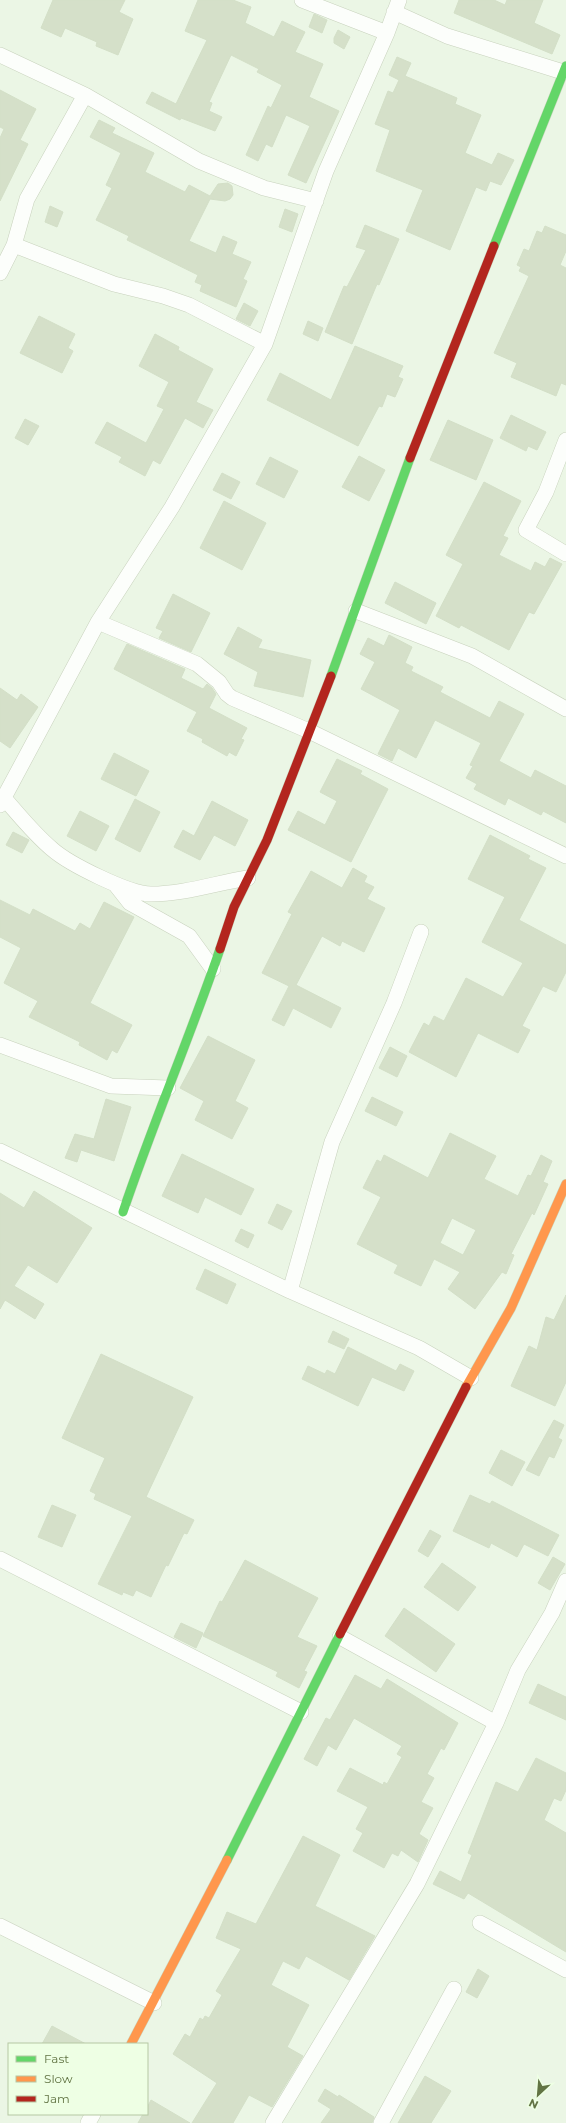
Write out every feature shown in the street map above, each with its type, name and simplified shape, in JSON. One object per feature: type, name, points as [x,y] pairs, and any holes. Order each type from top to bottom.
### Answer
[{"type":"street","points":[[302,0],[387,33]]},
{"type":"street","points":[[123,1212],[213,970],[234,907],[267,840],[356,611],[406,467],[565,69],[447,36],[396,6],[387,33],[326,171],[265,344],[172,507],[98,622],[2,801],[52,850],[66,860],[135,892],[151,894],[189,890],[220,882],[248,878]]},
{"type":"street","points":[[0,55],[84,95],[199,161],[264,188],[316,201]]},
{"type":"street","points":[[0,273],[14,245],[27,199],[84,95]]},
{"type":"street","points":[[14,245],[114,284],[156,294],[189,305],[265,344]]},
{"type":"street","points":[[566,440],[546,492],[526,530],[566,554]]},
{"type":"street","points":[[356,611],[472,656],[566,708]]},
{"type":"street","points":[[98,622],[197,664],[219,682],[227,694],[232,698],[309,731],[566,856]]},
{"type":"street","points":[[114,883],[130,903],[189,936],[213,970]]},
{"type":"street","points":[[290,1291],[332,1142],[394,1003],[421,932]]},
{"type":"street","points":[[0,1045],[111,1086],[168,1088]]},
{"type":"street","points":[[0,1151],[123,1212],[290,1291],[419,1348],[471,1378]]},
{"type":"street","points":[[133,2043],[261,1796],[301,1712],[471,1378],[492,1346],[530,1268],[566,1184]]},
{"type":"street","points":[[0,1559],[301,1712]]},
{"type":"street","points":[[273,2123],[417,1884],[496,1723],[518,1670],[552,1614],[566,1581]]},
{"type":"street","points":[[340,1637],[496,1723]]},
{"type":"street","points":[[480,1923],[566,1970]]},
{"type":"street","points":[[0,1926],[154,2003]]},
{"type":"street","points":[[381,2123],[454,1989]]},
{"type":"building","points":[[53,0],[125,0],[119,12],[133,19],[118,55],[96,46],[97,42],[65,28],[61,37],[41,28]]},
{"type":"building","points":[[198,0],[233,0],[251,7],[245,23],[274,37],[282,21],[305,32],[295,52],[323,64],[309,97],[339,111],[306,183],[288,175],[310,126],[286,115],[272,147],[266,144],[258,161],[246,155],[268,106],[271,108],[282,85],[257,72],[259,69],[231,55],[209,102],[212,103],[209,111],[222,117],[215,131],[181,118],[180,120],[146,103],[152,92],[176,104],[207,40],[185,31]]},
{"type":"building","points":[[459,0],[494,0],[505,5],[507,0],[543,0],[534,23],[560,35],[552,54],[454,13]]},
{"type":"building","points":[[314,14],[327,20],[322,33],[309,27]]},
{"type":"building","points":[[338,30],[350,37],[344,49],[334,43],[334,38]]},
{"type":"building","points":[[397,57],[411,63],[405,76],[457,98],[455,104],[481,115],[465,153],[492,165],[498,153],[514,160],[501,185],[490,181],[486,191],[476,187],[450,250],[406,231],[423,190],[376,171],[390,130],[375,124],[388,91],[393,93],[399,80],[389,75]]},
{"type":"building","points":[[0,90],[36,109],[20,140],[28,144],[0,201],[0,138],[4,129],[0,127]]},
{"type":"building","points":[[99,120],[115,128],[112,133],[154,153],[145,172],[185,192],[189,185],[210,196],[218,184],[228,183],[232,186],[233,195],[230,199],[225,201],[210,199],[189,241],[216,253],[223,236],[237,242],[232,254],[251,262],[243,279],[247,281],[236,307],[200,291],[202,285],[195,282],[198,275],[127,240],[129,236],[96,220],[112,188],[106,185],[121,153],[90,137]]},
{"type":"building","points":[[50,206],[63,212],[57,227],[45,222]]},
{"type":"building","points":[[285,209],[298,214],[292,232],[279,227]]},
{"type":"building","points":[[365,225],[399,239],[379,285],[377,284],[352,344],[325,332],[344,286],[347,287],[366,250],[356,247]]},
{"type":"building","points":[[545,226],[566,235],[566,251],[560,265],[566,268],[566,385],[561,383],[556,396],[511,377],[517,363],[494,353],[529,276],[519,271],[521,267],[517,265],[524,249],[529,251],[537,231],[542,233]]},
{"type":"building","points":[[244,303],[258,311],[250,326],[236,319]]},
{"type":"building","points":[[39,316],[75,334],[68,348],[73,351],[62,373],[20,353]]},
{"type":"building","points":[[308,321],[323,328],[318,341],[303,334]]},
{"type":"building","points":[[155,334],[179,347],[178,350],[213,369],[196,402],[213,410],[203,428],[185,418],[160,464],[153,460],[145,476],[119,462],[122,457],[95,443],[107,422],[146,443],[164,409],[157,406],[169,382],[139,366]]},
{"type":"building","points":[[355,346],[403,366],[398,377],[403,379],[395,397],[387,394],[382,407],[379,406],[358,446],[267,400],[280,373],[331,400]]},
{"type":"building","points":[[511,415],[546,432],[537,450],[528,446],[526,451],[500,438]]},
{"type":"building","points":[[25,419],[39,426],[28,445],[15,438]]},
{"type":"building","points":[[448,420],[493,440],[476,480],[430,460]]},
{"type":"building","points":[[359,456],[385,470],[369,501],[342,487]]},
{"type":"building","points":[[270,457],[298,471],[284,498],[256,484]]},
{"type":"building","points":[[222,473],[240,482],[231,499],[213,490]]},
{"type":"building","points":[[484,482],[521,501],[503,536],[508,538],[499,555],[531,571],[535,562],[545,567],[550,558],[562,564],[534,614],[529,612],[509,650],[461,625],[459,628],[436,616],[463,564],[446,555]]},
{"type":"building","points":[[224,501],[266,523],[242,570],[200,548]]},
{"type":"building","points":[[395,582],[436,603],[426,624],[385,603]]},
{"type":"building","points":[[173,594],[210,613],[191,652],[159,638],[163,631],[156,628]]},
{"type":"building","points":[[238,627],[262,640],[258,648],[311,660],[303,697],[254,686],[258,672],[224,654]]},
{"type":"building","points":[[389,635],[412,647],[405,663],[413,667],[411,671],[443,687],[440,692],[490,718],[499,701],[524,714],[499,761],[531,778],[535,770],[566,786],[566,823],[543,811],[541,815],[508,798],[505,805],[474,789],[477,784],[466,778],[473,766],[470,765],[481,743],[435,720],[416,758],[398,748],[392,761],[378,754],[400,710],[361,689],[375,662],[360,654],[368,638],[384,646]]},
{"type":"building","points":[[127,644],[185,669],[181,678],[203,689],[207,684],[212,688],[216,694],[209,708],[247,728],[241,739],[244,740],[236,756],[229,752],[227,756],[202,742],[203,739],[187,731],[197,712],[114,669]]},
{"type":"building","points":[[0,688],[17,700],[21,694],[38,707],[10,748],[0,741]]},
{"type":"building","points":[[114,753],[149,771],[136,796],[101,779]]},
{"type":"building","points":[[337,759],[362,771],[360,774],[388,789],[351,862],[288,830],[298,811],[325,825],[337,801],[320,792]]},
{"type":"building","points":[[135,799],[160,812],[140,852],[115,839]]},
{"type":"building","points":[[212,801],[248,820],[235,846],[214,835],[200,860],[174,847],[183,830],[194,836]]},
{"type":"building","points":[[80,811],[109,826],[96,851],[67,836]]},
{"type":"building","points":[[13,832],[29,840],[22,853],[6,845]]},
{"type":"building","points":[[490,835],[530,856],[528,859],[546,868],[519,920],[566,945],[566,972],[556,992],[543,986],[522,1026],[530,1030],[518,1053],[478,1033],[456,1077],[409,1052],[424,1023],[429,1026],[434,1016],[444,1021],[466,978],[503,997],[523,963],[482,942],[505,897],[468,879]]},
{"type":"building","points":[[353,868],[367,876],[364,882],[374,887],[367,899],[385,908],[364,952],[342,941],[340,946],[322,936],[296,985],[341,1008],[331,1028],[293,1008],[284,1026],[272,1020],[289,986],[262,973],[292,914],[288,912],[311,871],[342,888]]},
{"type":"building","points":[[0,900],[30,915],[33,909],[75,931],[80,923],[90,929],[104,902],[134,917],[90,1003],[132,1025],[117,1053],[112,1050],[107,1060],[79,1045],[80,1042],[29,1017],[38,1001],[4,983],[21,948],[0,937]]},
{"type":"building","points":[[208,1036],[255,1060],[235,1101],[248,1108],[232,1139],[195,1120],[204,1101],[180,1088]]},
{"type":"building","points":[[390,1047],[407,1056],[397,1077],[379,1068]]},
{"type":"building","points":[[372,1097],[403,1112],[396,1126],[365,1111]]},
{"type":"building","points":[[106,1099],[131,1107],[114,1161],[81,1150],[77,1162],[65,1158],[75,1134],[94,1139]]},
{"type":"building","points":[[450,1133],[496,1156],[484,1179],[518,1196],[528,1175],[531,1176],[541,1155],[552,1161],[543,1182],[548,1184],[534,1215],[532,1213],[511,1254],[514,1255],[506,1274],[502,1272],[475,1309],[448,1289],[460,1272],[434,1259],[421,1286],[394,1273],[398,1265],[357,1244],[381,1197],[363,1188],[377,1160],[381,1162],[384,1155],[428,1178]],"holes":[[[452,1218],[476,1230],[463,1255],[440,1243]]]},
{"type":"building","points":[[182,1154],[254,1189],[241,1215],[205,1197],[198,1213],[162,1196]]},
{"type":"building","points":[[34,1191],[92,1228],[57,1283],[28,1265],[14,1286],[44,1304],[35,1319],[5,1300],[0,1309],[0,1193],[24,1208]]},
{"type":"building","points":[[277,1204],[292,1211],[282,1230],[268,1223]]},
{"type":"building","points":[[241,1229],[254,1235],[248,1248],[235,1241]]},
{"type":"building","points":[[205,1269],[236,1284],[227,1304],[196,1289]]},
{"type":"building","points":[[566,1295],[566,1382],[555,1406],[511,1386],[529,1346],[537,1350],[546,1317],[554,1320]]},
{"type":"building","points":[[333,1331],[349,1339],[344,1349],[328,1342]]},
{"type":"building","points":[[348,1347],[396,1371],[400,1364],[414,1371],[404,1391],[372,1377],[358,1406],[302,1379],[308,1366],[325,1374],[327,1370],[335,1374]]},
{"type":"building","points":[[101,1354],[193,1397],[146,1497],[194,1520],[187,1534],[184,1533],[168,1566],[166,1565],[151,1597],[136,1590],[133,1596],[123,1592],[122,1595],[98,1584],[132,1516],[94,1499],[96,1494],[90,1491],[105,1458],[62,1438]]},
{"type":"building","points":[[554,1420],[564,1425],[558,1438],[562,1440],[554,1458],[549,1456],[539,1476],[526,1470]]},
{"type":"building","points":[[501,1450],[525,1462],[512,1486],[489,1473]]},
{"type":"building","points":[[470,1495],[490,1504],[492,1501],[559,1535],[548,1556],[524,1544],[517,1557],[491,1543],[489,1548],[453,1531]]},
{"type":"building","points":[[52,1505],[76,1515],[62,1547],[38,1537]]},
{"type":"building","points":[[430,1530],[441,1536],[428,1557],[418,1551]]},
{"type":"building","points":[[553,1557],[565,1564],[550,1590],[538,1583]]},
{"type":"building","points":[[245,1560],[318,1598],[297,1637],[317,1646],[304,1671],[307,1672],[299,1688],[276,1676],[278,1672],[203,1636],[220,1601],[222,1602]]},
{"type":"building","points":[[442,1563],[476,1587],[458,1611],[424,1587]]},
{"type":"building","points":[[404,1608],[455,1644],[436,1672],[385,1636]]},
{"type":"building","points":[[181,1623],[203,1633],[196,1648],[174,1637]]},
{"type":"building","points":[[355,1675],[381,1689],[387,1679],[458,1723],[444,1750],[441,1748],[427,1774],[434,1778],[421,1802],[433,1808],[419,1834],[428,1840],[418,1862],[401,1850],[398,1856],[392,1853],[384,1868],[353,1851],[363,1833],[356,1829],[368,1807],[337,1791],[350,1768],[383,1785],[384,1782],[387,1784],[402,1757],[397,1754],[402,1746],[354,1718],[336,1750],[328,1745],[317,1766],[304,1759],[326,1718],[330,1720]]},
{"type":"building","points":[[538,1684],[566,1697],[566,1720],[529,1703]]},
{"type":"building","points":[[536,1758],[566,1773],[566,1790],[561,1801],[554,1798],[544,1820],[566,1833],[566,1952],[468,1893],[464,1899],[433,1884],[440,1871],[461,1882],[472,1855],[468,1853],[496,1782],[518,1792]]},
{"type":"building","points":[[303,1836],[340,1855],[315,1906],[375,1936],[349,1980],[306,1956],[299,1969],[283,1961],[271,1985],[309,2005],[287,2047],[303,2056],[272,2107],[249,2095],[233,2123],[192,2123],[217,2083],[173,2054],[185,2034],[190,2037],[200,2018],[203,2020],[205,2016],[209,2018],[222,1995],[216,1991],[241,1949],[216,1938],[227,1912],[256,1924]]},
{"type":"building","points":[[478,1969],[489,1976],[477,1998],[466,1992]]},
{"type":"building","points":[[52,2026],[84,2043],[43,2043]]},
{"type":"building","points":[[425,2076],[451,2091],[431,2123],[398,2123]]},
{"type":"building","points":[[325,2089],[338,2097],[339,2095],[374,2117],[372,2123],[321,2123],[331,2109],[318,2101]]},
{"type":"building","points":[[151,2100],[190,2123],[138,2123],[142,2115],[148,2115],[148,2106]]},
{"type":"traffic: fast","points":[[494,246],[566,66]]},
{"type":"traffic: fast","points":[[331,676],[410,458]]},
{"type":"traffic: fast","points":[[123,1212],[220,949]]},
{"type":"traffic: fast","points":[[227,1860],[340,1634]]},
{"type":"traffic: slow","points":[[466,1387],[511,1308],[566,1184]]},
{"type":"traffic: slow","points":[[132,2043],[227,1860]]},
{"type":"traffic: jam","points":[[410,458],[494,246]]},
{"type":"traffic: jam","points":[[220,949],[234,907],[267,840],[331,676]]},
{"type":"traffic: jam","points":[[340,1634],[466,1387]]}]
